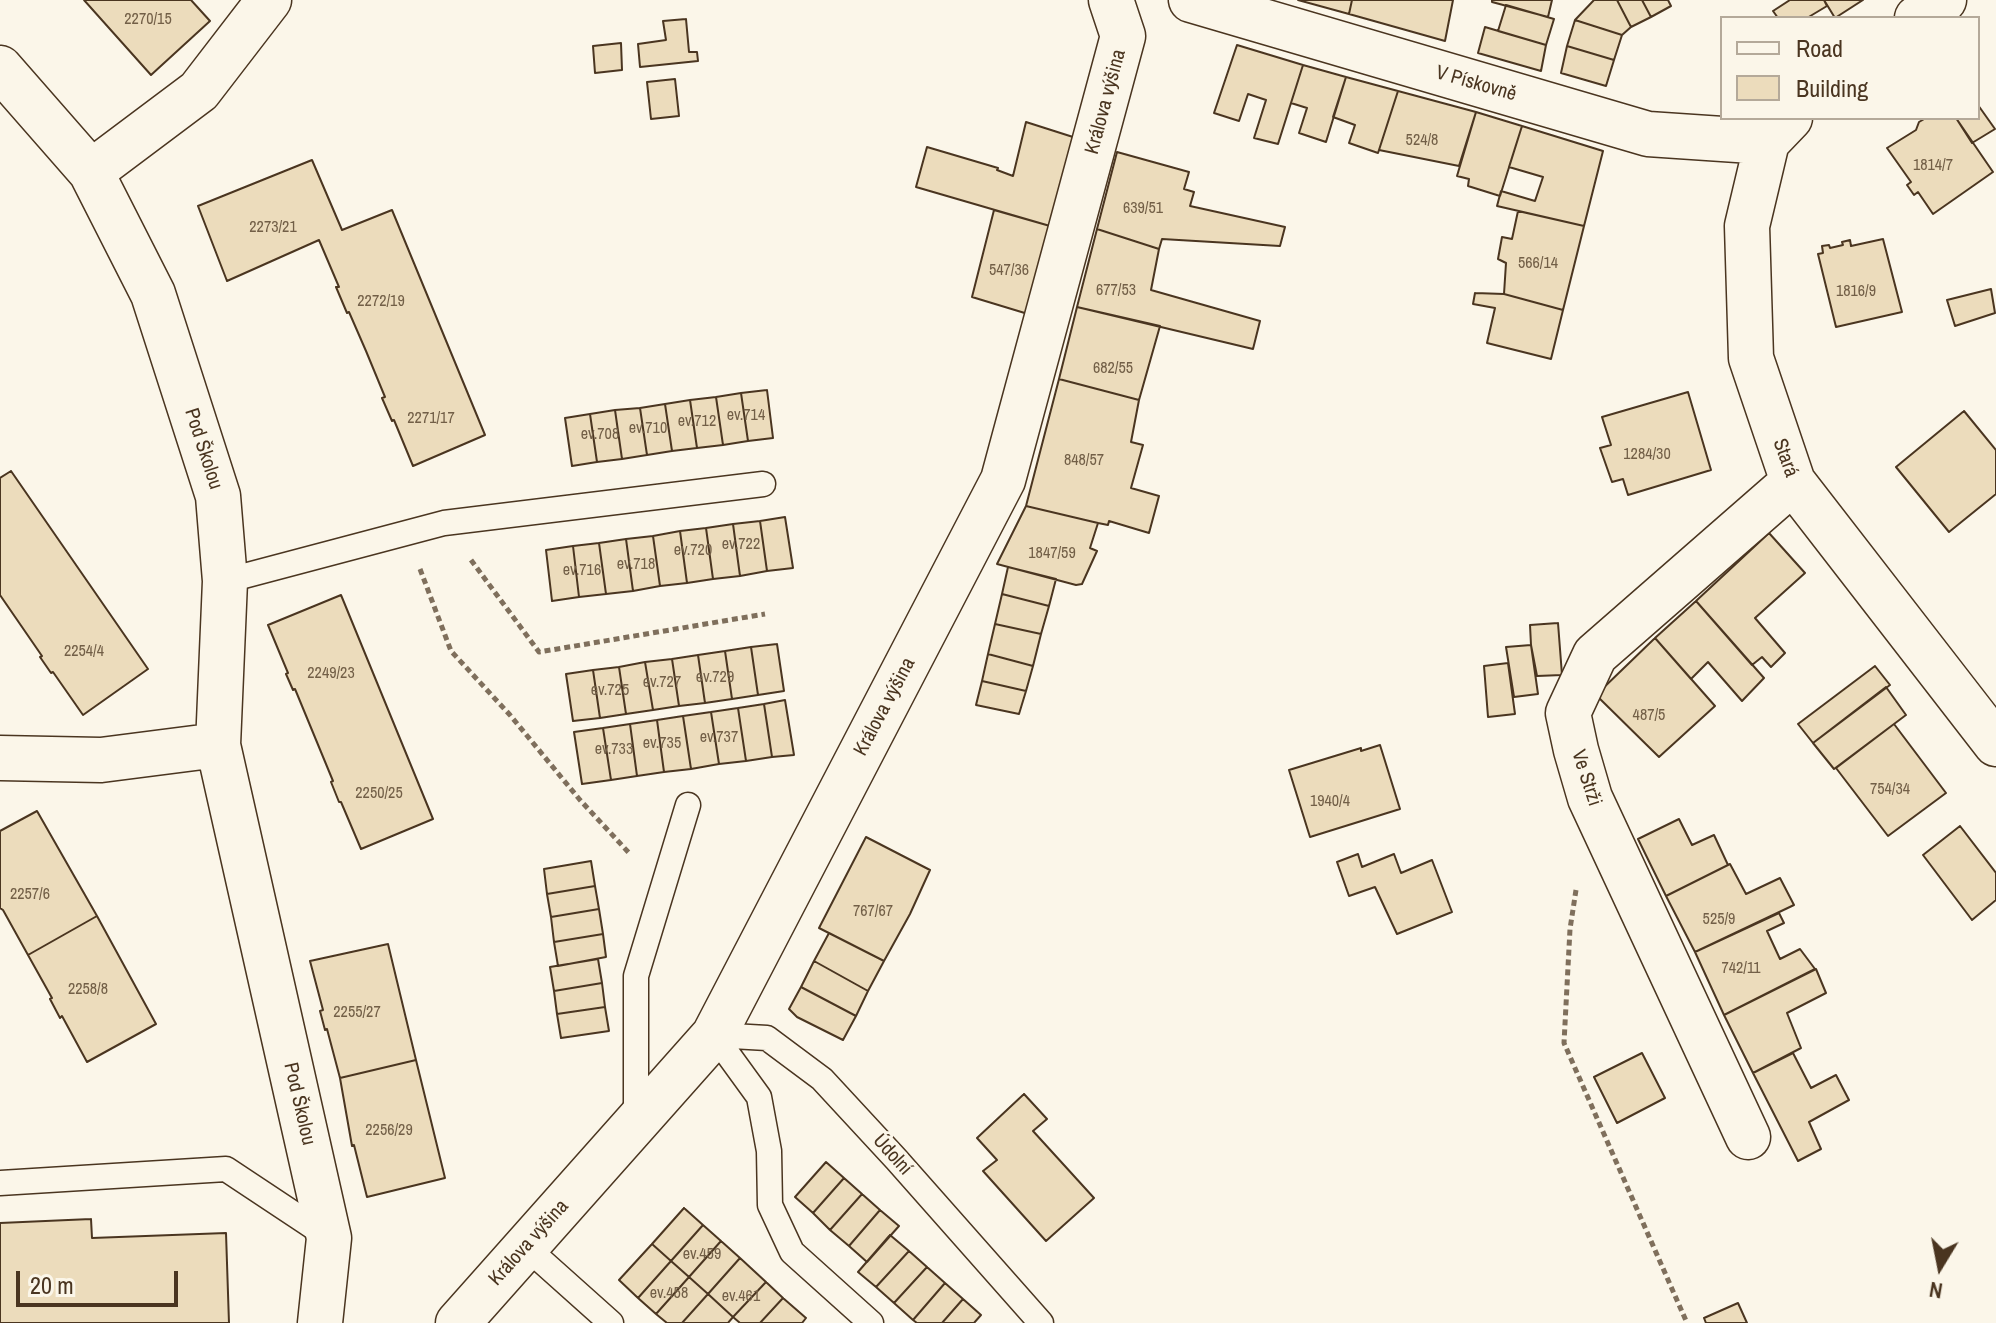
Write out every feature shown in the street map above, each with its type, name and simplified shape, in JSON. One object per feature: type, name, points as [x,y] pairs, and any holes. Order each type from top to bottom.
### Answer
[{"type":"street","points":[[91,172],[199,91],[269,0]]},
{"type":"street","name":"Králova výšina","points":[[458,1323],[714,1035],[1003,480],[1123,36],[1111,0]]},
{"type":"street","name":"V Pískovně","points":[[1191,0],[1648,134],[1778,130]]},
{"type":"street","points":[[1920,16],[1944,0]]},
{"type":"street","name":"Pod Školou","points":[[0,68],[91,172],[153,294],[218,496],[225,581],[218,745],[329,1238],[320,1323]]},
{"type":"street","name":"Stará","points":[[1778,130],[1747,226],[1751,358],[1793,482],[1996,744]]},
{"type":"street","name":"Ve Strži","points":[[1748,1137],[1590,798],[1568,713],[1595,655],[1793,482]]},
{"type":"street","points":[[0,758],[101,760],[218,745]]},
{"type":"lane","points":[[225,581],[444,523],[763,484]]},
{"type":"lane","points":[[636,1123],[636,976],[688,805]]},
{"type":"lane","points":[[714,1035],[759,1097],[769,1151],[770,1205],[792,1252],[871,1323]]},
{"type":"lane","name":"Údolní","points":[[714,1035],[767,1038],[822,1079],[1041,1323]]},
{"type":"lane","points":[[0,1183],[226,1169],[329,1238]]},
{"type":"lane","points":[[526,1247],[611,1323]]},
{"type":"path","points":[[444,523],[539,652],[765,614]]},
{"type":"path","points":[[407,533],[451,651],[663,890]]},
{"type":"path","points":[[1577,886],[1570,929],[1564,1043],[1687,1323]]},
{"type":"building","points":[[84,0],[191,0],[210,21],[151,75]]},
{"type":"building","points":[[1298,0],[1352,0],[1349,14]]},
{"type":"building","points":[[1352,0],[1453,0],[1445,41],[1349,14]]},
{"type":"building","points":[[1492,0],[1552,0],[1548,17]]},
{"type":"building","points":[[1594,0],[1617,0],[1631,27],[1622,35],[1575,20]]},
{"type":"building","points":[[1617,0],[1642,0],[1651,17],[1631,27]]},
{"type":"building","points":[[1642,0],[1668,0],[1671,6],[1651,17]]},
{"type":"building","points":[[1790,0],[1824,0],[1827,6],[1810,16],[1777,16],[1773,11]]},
{"type":"building","points":[[1824,0],[1863,0],[1838,16],[1834,16]]},
{"type":"building","points":[[1506,5],[1554,19],[1546,45],[1498,31]]},
{"type":"building","points":[[686,19],[689,52],[697,52],[698,61],[640,67],[638,44],[666,40],[663,21]]},
{"type":"building","points":[[1575,20],[1622,35],[1614,60],[1567,46]]},
{"type":"building","points":[[1485,27],[1546,45],[1541,71],[1478,53]]},
{"type":"building","points":[[621,43],[622,70],[595,73],[593,46]]},
{"type":"building","points":[[1237,45],[1303,65],[1278,144],[1254,138],[1266,100],[1248,94],[1239,121],[1214,113]]},
{"type":"building","points":[[1567,46],[1614,60],[1606,86],[1561,73]]},
{"type":"building","points":[[1303,65],[1346,77],[1326,142],[1299,133],[1307,108],[1291,103]]},
{"type":"building","points":[[1346,77],[1398,91],[1378,153],[1349,143],[1355,125],[1333,117]]},
{"type":"building","points":[[675,79],[679,116],[651,119],[647,82]]},
{"type":"building","points":[[1398,91],[1476,112],[1459,166],[1379,150]]},
{"type":"building","points":[[1980,108],[1995,129],[1972,143],[1957,120],[1980,120]]},
{"type":"building","points":[[1476,112],[1522,126],[1500,196],[1468,186],[1469,179],[1457,176]]},
{"type":"building","points":[[1957,120],[1993,172],[1933,214],[1918,192],[1914,195],[1907,185],[1911,182],[1887,148],[1916,130],[1919,122]]},
{"type":"building","points":[[1026,122],[1073,137],[1050,226],[916,187],[927,147],[998,168],[1013,176]]},
{"type":"building","points":[[1522,126],[1603,151],[1584,226],[1497,206],[1501,191],[1535,201],[1543,177],[1509,167]]},
{"type":"building","points":[[1117,152],[1189,172],[1184,189],[1194,192],[1190,206],[1285,227],[1280,246],[1162,239],[1159,249],[1097,229]]},
{"type":"building","points":[[312,160],[342,230],[392,210],[485,435],[413,466],[382,398],[385,397],[336,287],[339,287],[319,240],[227,281],[198,206]]},
{"type":"building","points":[[994,210],[1050,226],[1028,314],[972,297]]},
{"type":"building","points":[[1518,211],[1584,226],[1563,310],[1504,294],[1506,263],[1498,259],[1502,237],[1512,239]]},
{"type":"building","points":[[1097,229],[1159,249],[1151,290],[1260,321],[1253,349],[1077,307]]},
{"type":"building","points":[[1883,239],[1902,312],[1836,327],[1818,254],[1823,253],[1822,246],[1829,245],[1830,248],[1850,240],[1851,246]]},
{"type":"building","points":[[1991,289],[1995,313],[1955,326],[1947,300]]},
{"type":"building","points":[[1475,293],[1504,294],[1563,310],[1551,359],[1487,343],[1495,308],[1473,304]]},
{"type":"building","points":[[1077,307],[1160,326],[1139,400],[1059,379]]},
{"type":"building","points":[[1059,379],[1139,400],[1131,442],[1143,445],[1131,488],[1159,496],[1149,533],[1109,521],[1108,525],[1026,506]]},
{"type":"building","points":[[767,390],[773,438],[748,441],[741,393]]},
{"type":"building","points":[[1688,392],[1711,470],[1628,495],[1623,479],[1612,482],[1600,448],[1611,445],[1602,417]]},
{"type":"building","points":[[741,393],[748,441],[723,445],[716,397]]},
{"type":"building","points":[[716,397],[723,445],[697,448],[690,400]]},
{"type":"building","points":[[690,400],[697,448],[672,451],[665,404]]},
{"type":"building","points":[[665,404],[672,451],[647,455],[640,408]]},
{"type":"building","points":[[640,408],[647,455],[622,459],[615,410]]},
{"type":"building","points":[[615,410],[622,459],[597,462],[590,414]]},
{"type":"building","points":[[1964,411],[1996,450],[1996,494],[1949,532],[1896,467]]},
{"type":"building","points":[[590,414],[597,462],[572,466],[565,418]]},
{"type":"building","points":[[11,471],[148,669],[83,715],[51,673],[0,595],[0,478]]},
{"type":"building","points":[[1026,506],[1098,523],[1090,548],[1097,551],[1082,584],[997,564]]},
{"type":"building","points":[[785,517],[793,568],[767,571],[760,521]]},
{"type":"building","points":[[760,521],[767,571],[740,576],[733,524]]},
{"type":"building","points":[[733,524],[740,576],[713,579],[706,528]]},
{"type":"building","points":[[706,528],[713,579],[687,583],[680,531]]},
{"type":"building","points":[[680,531],[687,583],[660,586],[653,536]]},
{"type":"building","points":[[1769,533],[1805,573],[1755,618],[1785,653],[1771,667],[1762,657],[1752,665],[1696,601]]},
{"type":"building","points":[[653,536],[660,586],[633,591],[626,539]]},
{"type":"building","points":[[626,539],[633,591],[606,594],[599,543]]},
{"type":"building","points":[[599,543],[606,594],[579,597],[573,546]]},
{"type":"building","points":[[573,546],[579,597],[552,601],[546,550]]},
{"type":"building","points":[[1008,567],[1056,579],[1049,606],[1002,594]]},
{"type":"building","points":[[1002,594],[1049,606],[1041,634],[995,624]]},
{"type":"building","points":[[341,595],[433,819],[361,849],[268,625]]},
{"type":"building","points":[[1696,601],[1764,678],[1742,701],[1708,662],[1691,679],[1655,638]]},
{"type":"building","points":[[1558,623],[1562,675],[1537,676],[1530,625]]},
{"type":"building","points":[[995,624],[1041,634],[1033,666],[988,654]]},
{"type":"building","points":[[1655,638],[1715,706],[1659,757],[1596,695]]},
{"type":"building","points":[[777,644],[784,691],[758,695],[751,647]]},
{"type":"building","points":[[1531,645],[1538,694],[1514,697],[1506,647]]},
{"type":"building","points":[[751,647],[758,695],[732,699],[725,651]]},
{"type":"building","points":[[725,651],[732,699],[705,703],[698,655]]},
{"type":"building","points":[[988,654],[1033,666],[1026,691],[982,681]]},
{"type":"building","points":[[698,655],[705,703],[679,706],[672,659]]},
{"type":"building","points":[[672,659],[679,706],[653,710],[645,662]]},
{"type":"building","points":[[645,662],[653,710],[626,714],[619,667]]},
{"type":"building","points":[[1508,663],[1515,714],[1488,717],[1484,666]]},
{"type":"building","points":[[1875,666],[1890,685],[1813,743],[1798,724]]},
{"type":"building","points":[[619,667],[626,714],[600,718],[593,670]]},
{"type":"building","points":[[593,670],[600,718],[573,721],[566,674]]},
{"type":"building","points":[[982,681],[1026,691],[1019,714],[976,705]]},
{"type":"building","points":[[1886,687],[1906,715],[1834,769],[1813,743]]},
{"type":"building","points":[[785,700],[794,755],[772,757],[764,704]]},
{"type":"building","points":[[764,704],[772,757],[746,761],[738,708]]},
{"type":"building","points":[[738,708],[746,761],[719,764],[711,712]]},
{"type":"building","points":[[711,712],[719,764],[691,769],[683,716]]},
{"type":"building","points":[[683,716],[691,769],[664,772],[657,720]]},
{"type":"building","points":[[657,720],[664,772],[637,776],[630,724]]},
{"type":"building","points":[[630,724],[637,776],[611,780],[603,728]]},
{"type":"building","points":[[1894,724],[1946,793],[1888,836],[1836,768]]},
{"type":"building","points":[[603,728],[611,780],[582,784],[574,732]]},
{"type":"building","points":[[1380,745],[1400,809],[1310,837],[1289,770]]},
{"type":"building","points":[[37,811],[97,916],[28,955],[0,908],[0,831]]},
{"type":"building","points":[[1679,819],[1692,845],[1714,835],[1728,865],[1666,896],[1638,839]]},
{"type":"building","points":[[1960,826],[1996,873],[1996,900],[1972,920],[1923,855]]},
{"type":"building","points":[[866,837],[930,870],[884,961],[819,928]]},
{"type":"building","points":[[1358,854],[1362,867],[1394,854],[1401,873],[1432,860],[1452,912],[1397,934],[1375,887],[1349,896],[1337,862]]},
{"type":"building","points":[[591,861],[595,886],[547,894],[544,869]]},
{"type":"building","points":[[1730,864],[1746,894],[1780,878],[1794,905],[1695,952],[1666,896]]},
{"type":"building","points":[[595,886],[599,909],[551,917],[547,894]]},
{"type":"building","points":[[599,909],[603,934],[554,942],[551,917]]},
{"type":"building","points":[[1779,913],[1784,923],[1767,931],[1780,959],[1800,949],[1815,969],[1724,1015],[1695,952]]},
{"type":"building","points":[[97,916],[156,1024],[87,1062],[28,955]]},
{"type":"building","points":[[829,933],[884,961],[868,991],[814,961]]},
{"type":"building","points":[[603,934],[606,957],[558,966],[554,942]]},
{"type":"building","points":[[388,944],[416,1060],[340,1078],[320,1011],[323,1010],[310,961]]},
{"type":"building","points":[[598,959],[602,983],[554,991],[550,967]]},
{"type":"building","points":[[814,961],[868,991],[856,1016],[801,987]]},
{"type":"building","points":[[1816,969],[1826,993],[1787,1013],[1801,1048],[1753,1073],[1724,1015]]},
{"type":"building","points":[[602,983],[605,1007],[557,1014],[554,991]]},
{"type":"building","points":[[801,987],[856,1016],[843,1040],[797,1017],[789,1009]]},
{"type":"building","points":[[605,1007],[609,1031],[561,1038],[557,1014]]},
{"type":"building","points":[[1642,1053],[1665,1098],[1617,1123],[1594,1077]]},
{"type":"building","points":[[1793,1053],[1811,1088],[1836,1075],[1849,1100],[1809,1122],[1821,1149],[1798,1161],[1753,1073]]},
{"type":"building","points":[[416,1060],[445,1178],[367,1197],[352,1146],[340,1078]]},
{"type":"building","points":[[1024,1094],[1047,1119],[1033,1131],[1094,1198],[1046,1241],[983,1171],[997,1160],[977,1138]]},
{"type":"building","points":[[826,1162],[844,1178],[813,1213],[795,1197]]},
{"type":"building","points":[[844,1178],[862,1194],[830,1230],[813,1213]]},
{"type":"building","points":[[862,1194],[880,1210],[849,1246],[830,1230]]},
{"type":"building","points":[[684,1208],[703,1225],[671,1261],[652,1244]]},
{"type":"building","points":[[880,1210],[899,1226],[867,1262],[849,1246]]},
{"type":"building","points":[[91,1219],[92,1238],[226,1233],[229,1323],[0,1323],[0,1223]]},
{"type":"building","points":[[703,1225],[721,1241],[689,1277],[671,1261]]},
{"type":"building","points":[[890,1235],[909,1251],[876,1287],[858,1272]]},
{"type":"building","points":[[721,1241],[740,1258],[708,1294],[689,1277]]},
{"type":"building","points":[[652,1244],[671,1261],[638,1298],[619,1280]]},
{"type":"building","points":[[909,1251],[927,1267],[894,1303],[876,1287]]},
{"type":"building","points":[[740,1258],[766,1282],[733,1317],[708,1294]]},
{"type":"building","points":[[671,1261],[689,1277],[656,1314],[638,1298]]},
{"type":"building","points":[[927,1267],[945,1283],[913,1320],[894,1303]]},
{"type":"building","points":[[689,1277],[708,1294],[682,1323],[667,1323],[656,1314]]},
{"type":"building","points":[[766,1282],[783,1298],[760,1323],[740,1323],[733,1317]]},
{"type":"building","points":[[945,1283],[963,1299],[942,1323],[917,1323],[913,1320]]},
{"type":"building","points":[[708,1294],[733,1317],[728,1323],[682,1323]]},
{"type":"building","points":[[783,1298],[806,1318],[802,1323],[760,1323]]},
{"type":"building","points":[[963,1299],[981,1315],[974,1323],[942,1323]]},
{"type":"building","points":[[1738,1303],[1747,1323],[1706,1323],[1704,1318]]}]
